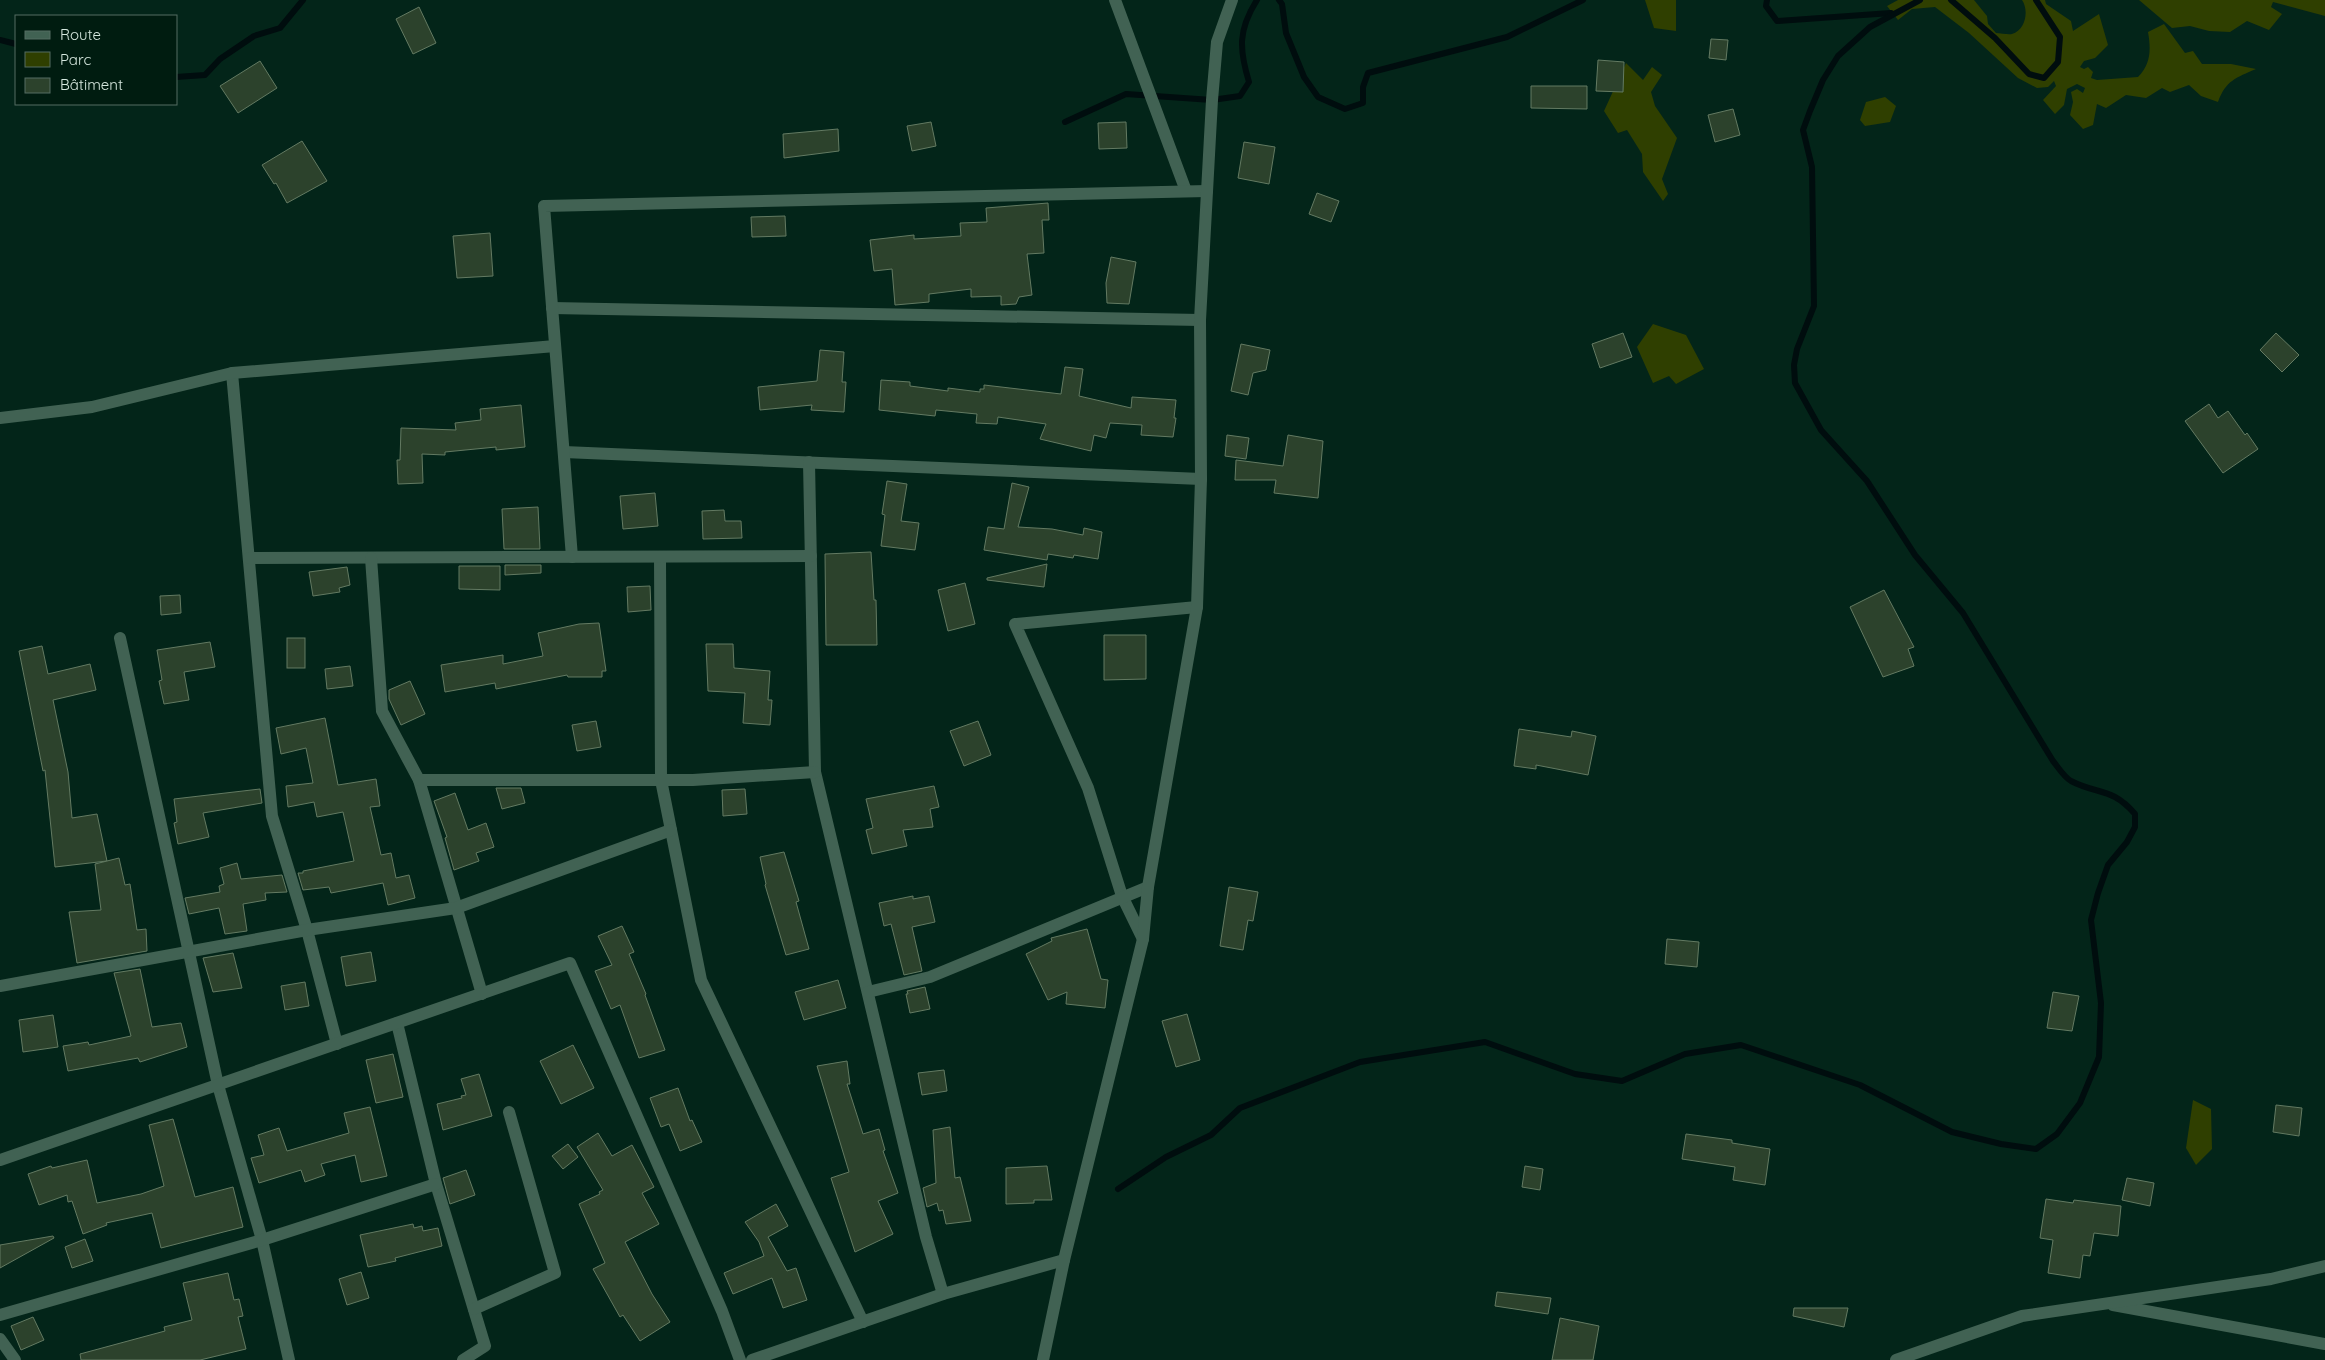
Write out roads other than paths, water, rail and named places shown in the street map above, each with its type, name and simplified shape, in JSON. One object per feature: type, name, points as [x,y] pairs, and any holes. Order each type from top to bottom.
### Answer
[{"type":"street","points":[[1115,0],[1186,192]]},
{"type":"street","points":[[1043,1360],[1064,1260],[1143,939],[1148,887],[1197,607],[1201,479],[1200,320],[1207,191],[1217,42],[1232,0]]},
{"type":"street","points":[[572,557],[544,206],[1207,191]]},
{"type":"street","points":[[552,308],[1200,320]]},
{"type":"street","points":[[0,418],[92,407],[232,373],[555,346]]},
{"type":"street","points":[[232,373],[272,816],[308,930],[336,1044]]},
{"type":"street","points":[[564,452],[1201,479]]},
{"type":"street","points":[[809,462],[815,772],[926,1237],[943,1294]]},
{"type":"street","points":[[249,558],[811,556]]},
{"type":"street","points":[[660,557],[661,780],[701,980],[863,1322]]},
{"type":"street","points":[[371,558],[382,711],[419,780],[482,994]]},
{"type":"street","points":[[1143,939],[1122,896],[1088,788],[1015,624],[1197,607]]},
{"type":"street","points":[[120,638],[218,1085],[262,1240],[288,1360]]},
{"type":"street","points":[[419,780],[693,780],[815,772]]},
{"type":"street","points":[[0,986],[308,930],[456,908],[671,830]]},
{"type":"street","points":[[868,992],[930,977],[1122,896],[1148,887]]},
{"type":"street","points":[[0,1160],[570,963],[722,1311],[740,1360]]},
{"type":"street","points":[[397,1023],[436,1184],[485,1346],[463,1360]]},
{"type":"street","points":[[474,1309],[555,1273],[509,1112]]},
{"type":"street","points":[[0,1315],[262,1240],[436,1184]]},
{"type":"street","points":[[752,1360],[943,1294],[1064,1260]]},
{"type":"street","points":[[1896,1360],[2022,1316],[2271,1279],[2325,1266]]},
{"type":"street","points":[[2103,1303],[2325,1344]]},
{"type":"street","points":[[0,1339],[15,1360]]},
{"type":"waterway","points":[[178,77],[205,75],[220,59],[254,36],[280,28],[303,0]]},
{"type":"waterway","points":[[1065,122],[1126,94],[1212,100],[1240,96],[1249,82],[1243,59],[1243,30],[1257,0]]},
{"type":"waterway","points":[[1279,0],[1282,4],[1286,33],[1304,77],[1318,97],[1345,109],[1363,103],[1363,87],[1368,73],[1507,37],[1583,0]]},
{"type":"waterway","points":[[1767,0],[1766,6],[1777,21],[1891,13]]},
{"type":"waterway","points":[[1118,1189],[1166,1157],[1211,1135],[1240,1108],[1360,1062],[1485,1042],[1575,1074],[1622,1081],[1685,1054],[1741,1045],[1860,1085],[1952,1132],[2001,1144],[2036,1149],[2057,1134],[2080,1103],[2099,1057],[2101,1003],[2091,920],[2108,865],[2127,842],[2135,827],[2135,814],[2127,805],[2112,795],[2071,781],[2061,772],[1963,613],[1915,555],[1867,481],[1821,430],[1795,383],[1794,365],[1797,349],[1814,306],[1812,167],[1803,130],[1823,80],[1838,56],[1870,27],[1920,0]]},
{"type":"waterway","points":[[1951,0],[1995,38],[2029,74],[2044,78],[2058,62],[2060,37],[2036,0]]},
{"type":"waterway","points":[[0,40],[15,44]]}]
